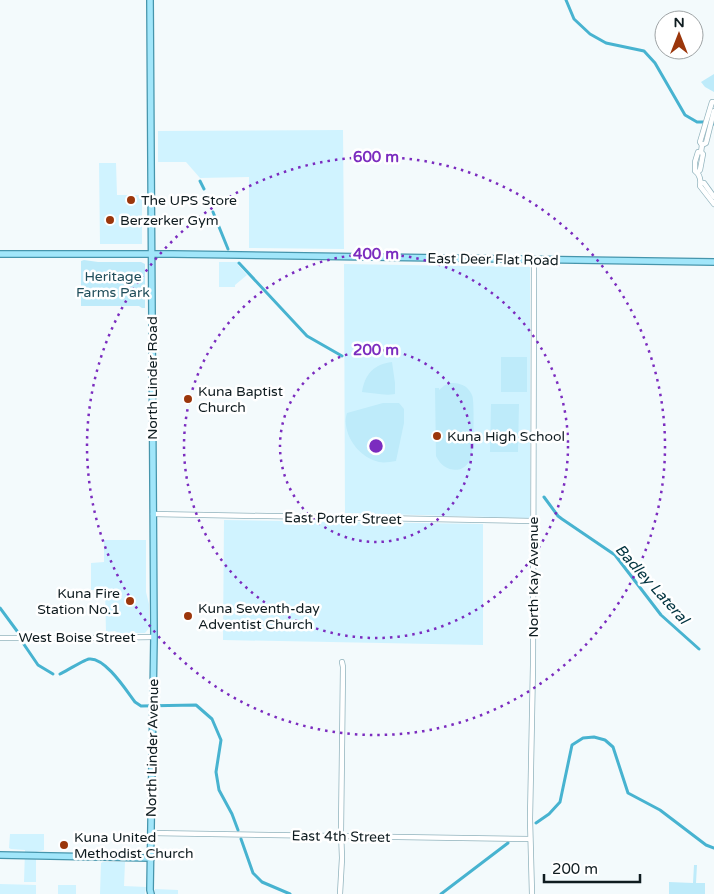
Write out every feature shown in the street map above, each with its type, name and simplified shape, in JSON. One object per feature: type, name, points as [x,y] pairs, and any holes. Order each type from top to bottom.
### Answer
[{"type":"main road","name":"North Linder Road","points":[[150,0],[154,636]]},
{"type":"main road","name":"East Deer Flat Road","points":[[0,254],[152,254],[714,262]]},
{"type":"main road","name":"North Linder Avenue","points":[[150,893],[154,636]]},
{"type":"main road","points":[[0,855],[151,858]]},
{"type":"street","points":[[714,102],[712,102],[700,142],[702,145],[700,152],[703,154],[698,172],[701,182],[700,186],[714,204]]},
{"type":"street","points":[[702,145],[706,143],[714,110]]},
{"type":"street","points":[[701,182],[704,183],[714,197]]},
{"type":"street","name":"North Kay Avenue","points":[[532,894],[530,819],[533,675],[534,259]]},
{"type":"street","name":"East Porter Street","points":[[153,514],[532,521]]},
{"type":"street","name":"West Boise Street","points":[[0,638],[154,636]]},
{"type":"street","points":[[340,894],[342,662]]},
{"type":"street","name":"East 4th Street","points":[[151,833],[530,839]]},
{"type":"shaded area","points":[[343,130],[344,249],[249,248],[249,177],[200,178],[186,162],[158,162],[158,131]]},
{"type":"shaded area","points":[[99,163],[116,163],[117,195],[142,195],[142,244],[100,244]]},
{"type":"shaded area","points":[[219,262],[238,262],[238,265],[247,275],[235,287],[219,287]]},
{"type":"shaded area","name":"Kuna High School","points":[[344,264],[530,267],[530,518],[345,513]]},
{"type":"shaded area","points":[[224,520],[483,524],[483,645],[223,640]]},
{"type":"shaded area","points":[[104,540],[146,540],[146,592],[149,604],[149,628],[145,633],[106,632],[105,590],[91,590],[91,563],[104,562]]},
{"type":"shaded area","points":[[10,834],[44,834],[44,850],[36,852],[36,882],[24,882],[25,850],[9,848]]},
{"type":"shaded area","points":[[125,862],[124,886],[146,887],[145,894],[100,894],[101,863]]},
{"type":"shaded area","points":[[0,884],[36,885],[36,894],[0,894]]},
{"type":"shaded area","points":[[58,885],[76,885],[76,894],[58,894]]},
{"type":"shaded area","points":[[155,889],[178,890],[178,894],[155,894]]},
{"type":"green space","points":[[714,74],[714,92],[705,87],[701,82]]},
{"type":"green space","name":"Heritage Farms Park","points":[[81,261],[98,262],[141,262],[145,264],[145,308],[139,306],[81,306]]},
{"type":"green space","points":[[501,357],[527,357],[527,392],[501,392]]},
{"type":"green space","points":[[392,362],[395,394],[383,395],[362,392],[365,380],[371,371],[380,365]]},
{"type":"green space","points":[[451,383],[464,386],[470,391],[473,399],[474,430],[472,454],[468,464],[464,468],[453,470],[443,466],[436,456],[435,388],[439,388],[439,390]]},
{"type":"green space","points":[[383,403],[399,403],[404,409],[404,423],[396,461],[381,462],[367,457],[353,443],[347,431],[347,413]]},
{"type":"green space","points":[[491,404],[519,404],[518,452],[490,452]]},
{"type":"green space","points":[[694,865],[697,865],[696,883],[705,883],[705,894],[669,894],[669,882],[693,883]]},
{"type":"waterway","points":[[566,0],[574,19],[590,34],[606,43],[644,51],[655,63],[685,115],[697,122],[703,122]]},
{"type":"waterway","name":"Badley Lateral","points":[[200,181],[204,189]]},
{"type":"waterway","name":"Badley Lateral","points":[[213,212],[228,249]]},
{"type":"waterway","name":"Badley Lateral","points":[[239,263],[307,336],[342,356]]},
{"type":"waterway","name":"Badley Lateral","points":[[544,497],[558,516],[615,555],[661,615],[699,649]]},
{"type":"waterway","points":[[0,608],[17,631]]},
{"type":"waterway","points":[[23,643],[38,665],[53,674]]},
{"type":"waterway","points":[[60,674],[89,659],[95,660],[102,663],[121,683],[135,702],[141,706],[196,705],[212,719],[221,740],[216,772],[219,790],[238,830]]},
{"type":"waterway","points":[[536,823],[549,814],[560,802],[572,745],[583,738],[594,737],[605,740],[613,747],[628,793],[660,810],[706,845],[714,848]]},
{"type":"waterway","points":[[241,839],[253,873],[262,882],[290,894]]},
{"type":"waterway","points":[[441,894],[508,843]]},
{"type":"place","name":"The UPS Store","points":[[131,200]]},
{"type":"place","name":"Berzerker Gym","points":[[110,220]]},
{"type":"place","name":"Kuna Baptist Church","points":[[188,399]]},
{"type":"place","name":"Kuna High School","points":[[437,436]]},
{"type":"place","name":"Kuna Fire Station No.1","points":[[130,601]]},
{"type":"place","name":"Kuna Seventh-day Adventist Church","points":[[188,616]]},
{"type":"place","name":"Kuna United Methodist Church","points":[[64,845]]}]
